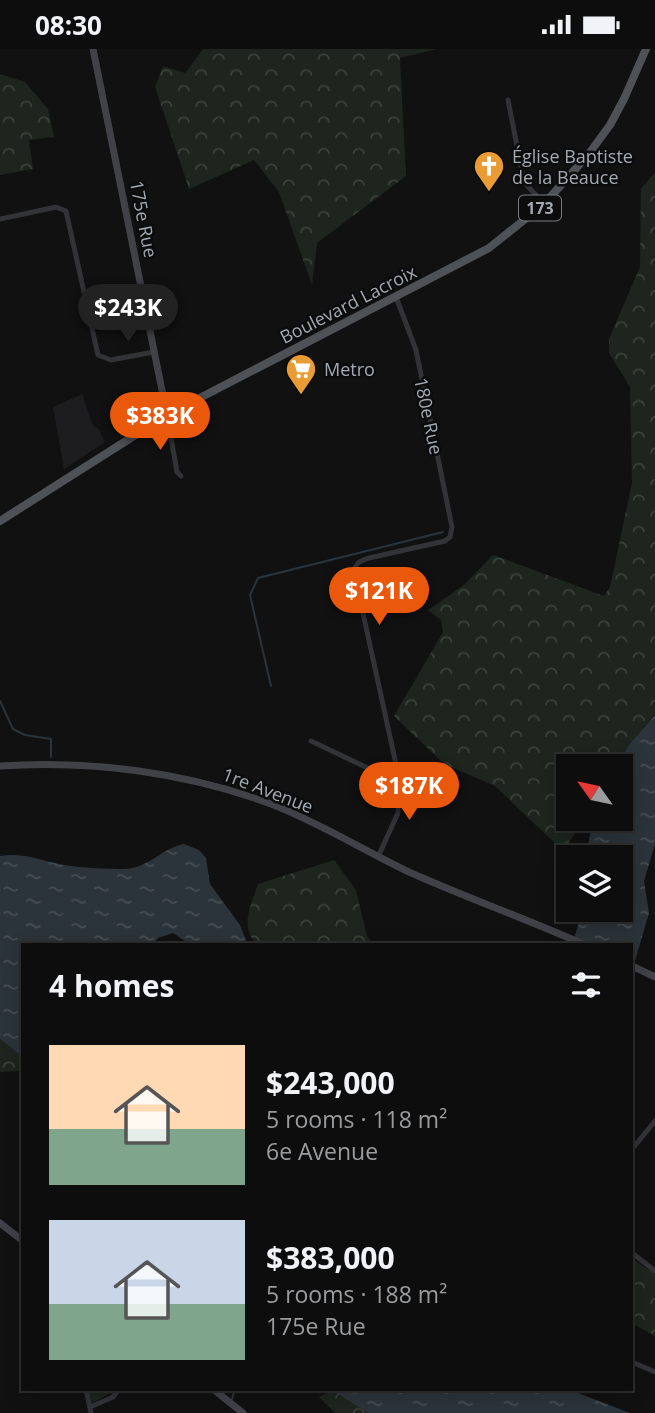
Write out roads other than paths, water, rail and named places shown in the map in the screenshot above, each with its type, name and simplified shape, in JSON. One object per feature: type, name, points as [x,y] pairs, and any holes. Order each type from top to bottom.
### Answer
[{"type":"main road","name":"175e Rue","points":[[93,49],[167,415]]},
{"type":"main road","name":"Boulevard Lacroix","points":[[0,521],[167,415],[489,248],[544,204],[582,163],[610,125],[646,49]]},
{"type":"main road","name":"1re Avenue","points":[[0,766],[77,765],[188,779],[273,805],[411,873],[581,943]]},
{"type":"main road","points":[[633,966],[655,977]]},
{"type":"main road","points":[[0,1223],[21,1239]]},
{"type":"main road","points":[[216,1391],[243,1413]]},
{"type":"street","points":[[508,100],[524,182],[544,204]]},
{"type":"street","points":[[0,219],[56,207],[66,211],[98,355],[111,360],[154,352]]},
{"type":"street","name":"180e Rue","points":[[396,297],[416,349],[452,527],[450,537],[440,543],[363,560],[355,566],[354,572],[399,778]]},
{"type":"street","name":"175e Rue","points":[[167,415],[177,472],[181,476]]},
{"type":"street","points":[[311,741],[374,771],[399,778],[398,813],[377,857]]},
{"type":"street","points":[[633,1148],[655,1121]]},
{"type":"street","points":[[633,1254],[655,1271]]},
{"type":"street","points":[[633,1361],[655,1372]]},
{"type":"street","points":[[86,1391],[91,1410],[113,1397],[118,1391]]},
{"type":"water","points":[[655,715],[655,844],[644,881],[649,913],[633,968],[633,943],[573,943],[579,922],[633,922],[633,845],[588,845],[591,831],[634,831],[634,754],[623,754]]},
{"type":"water","points":[[184,844],[199,850],[206,858],[210,884],[240,925],[246,940],[244,943],[188,943],[173,933],[158,938],[154,943],[21,943],[21,1055],[0,1039],[0,856],[24,856],[79,867],[125,869],[141,865]]},
{"type":"water","points":[[334,1391],[573,1391],[630,1413],[368,1413]]},
{"type":"waterway","points":[[271,686],[250,595],[258,578],[443,532]]},
{"type":"waterway","points":[[0,701],[13,729],[25,735],[51,739],[51,757]]},
{"type":"waterway","points":[[232,1399],[234,1391]]},
{"type":"place","name":"Église Baptiste de la Beauce","points":[[489,193]]},
{"type":"place","name":"Metro","points":[[301,396]]}]
